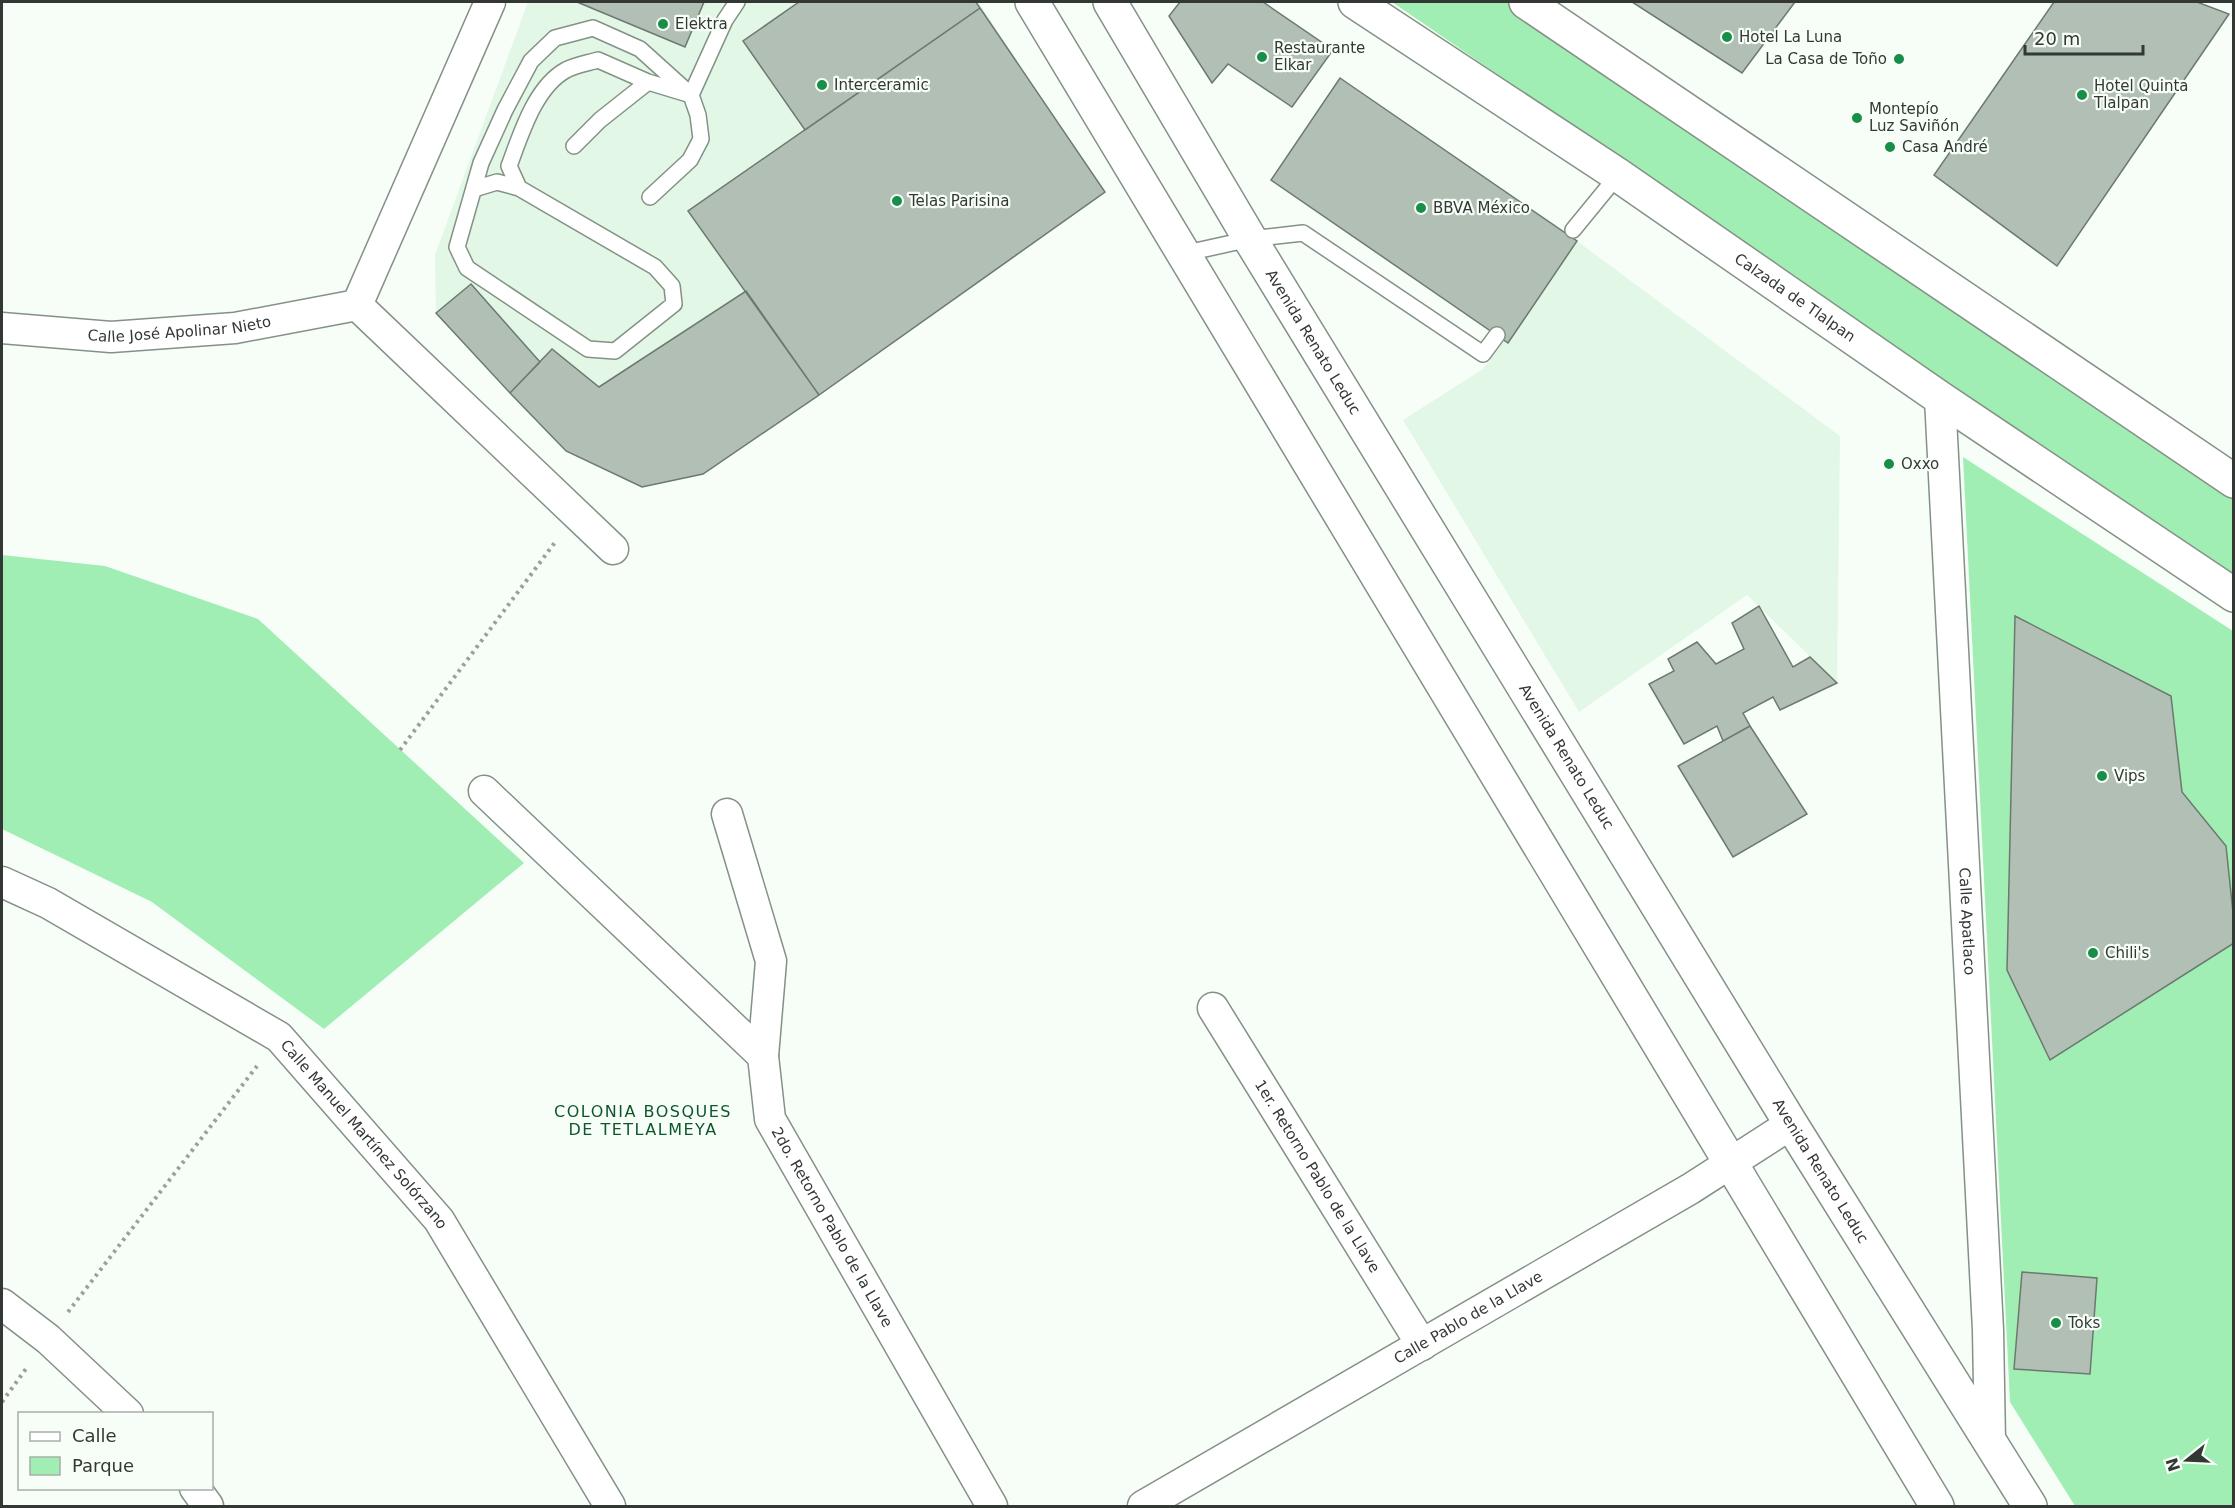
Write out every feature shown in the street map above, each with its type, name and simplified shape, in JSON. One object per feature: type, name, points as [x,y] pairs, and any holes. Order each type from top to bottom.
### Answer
[{"type":"street","points":[[490,2],[357,305],[613,549]]},
{"type":"street","points":[[1032,2],[1937,1506]]},
{"type":"street","name":"Avenida Renato Leduc","points":[[1110,2],[1250,239],[1791,1124],[2030,1506]]},
{"type":"street","name":"Calzada de Tlalpan","points":[[1355,2],[1618,175],[1940,398],[2234,595]]},
{"type":"street","points":[[1526,2],[2234,481]]},
{"type":"street","name":"Calle José Apolinar Nieto","points":[[2,328],[111,338],[234,328],[357,305]]},
{"type":"street","name":"Calle Apatlaco","points":[[1940,398],[1988,1330],[1990,1443]]},
{"type":"street","points":[[484,791],[763,1056]]},
{"type":"street","name":"2do. Retorno Pablo de la Llave","points":[[727,814],[771,961],[763,1056],[770,1119],[992,1506]]},
{"type":"street","name":"Calle Manuel Martínez Solórzano","points":[[2,882],[48,903],[279,1037],[438,1220],[610,1506]]},
{"type":"street","name":"1er. Retorno Pablo de la Llave","points":[[1213,1008],[1422,1345]]},
{"type":"street","name":"Calle Pablo de la Llave","points":[[1143,1506],[1422,1345],[1732,1162],[1791,1124]]},
{"type":"street","points":[[2,1304],[48,1339],[127,1412]]},
{"type":"street","points":[[196,1490],[208,1506]]},
{"type":"lane","points":[[691,95],[725,20],[738,2]]},
{"type":"lane","points":[[474,189],[497,182],[519,188],[655,267],[672,286],[674,304],[615,351],[588,349],[467,268],[457,247],[481,163],[531,61],[555,38],[593,28],[640,49],[691,95],[698,115],[701,139],[690,160],[650,197]]},
{"type":"lane","points":[[519,188],[509,166],[526,121],[550,81],[568,69],[598,60],[648,82],[691,95]]},
{"type":"lane","points":[[574,146],[600,120],[648,82]]},
{"type":"lane","points":[[1573,230],[1618,175]]},
{"type":"lane","points":[[1182,254],[1250,239],[1303,233],[1483,354],[1497,335]]},
{"type":"path","points":[[400,750],[576,514]]},
{"type":"path","points":[[2,1402],[279,1037]]},
{"type":"shaded area","points":[[528,2],[978,2],[1105,192],[703,474],[642,487],[566,451],[436,313],[435,255]]},
{"type":"shaded area","points":[[1577,241],[1840,436],[1837,683],[1747,595],[1579,712],[1403,420],[1483,369]]},
{"type":"green space","points":[[1392,2],[1517,2],[2233,471],[2233,579]]},
{"type":"green space","points":[[1963,457],[2233,631],[2233,1506],[2075,1506],[2010,1402]]},
{"type":"green space","points":[[2,555],[105,566],[258,619],[524,863],[324,1029],[152,902],[2,829]]},
{"type":"building","name":"Elektra","points":[[577,2],[704,2],[685,47]]},
{"type":"building","name":"Interceramic","points":[[799,2],[976,2],[980,8],[805,130],[743,41]]},
{"type":"building","name":"Restaurante Elkar","points":[[1180,2],[1263,2],[1333,50],[1292,107],[1228,64],[1212,83],[1169,16]]},
{"type":"building","name":"Hotel La Luna","points":[[1632,2],[1795,2],[1742,73]]},
{"type":"building","name":"Hotel Quinta Tlalpan","points":[[2054,2],[2197,2],[2229,14],[2057,266],[1934,175]]},
{"type":"building","name":"Telas Parisina","points":[[980,8],[1105,192],[819,395],[688,211]]},
{"type":"building","name":"BBVA México","points":[[1340,78],[1577,241],[1508,343],[1271,180]]},
{"type":"building","points":[[471,284],[540,362],[510,393],[436,313]]},
{"type":"building","points":[[746,291],[819,395],[703,474],[642,487],[566,451],[510,393],[552,349],[599,387]]},
{"type":"building","points":[[1759,606],[1793,667],[1810,657],[1837,683],[1780,710],[1773,697],[1743,713],[1750,726],[1723,741],[1717,726],[1684,744],[1649,684],[1674,671],[1668,659],[1697,642],[1716,664],[1744,649],[1732,623]]},
{"type":"building","points":[[2015,616],[2171,696],[2182,792],[2226,846],[2234,922],[2234,943],[2050,1060],[2007,970]]},
{"type":"building","points":[[1750,726],[1807,814],[1733,857],[1678,766]]},
{"type":"building","name":"Toks","points":[[2022,1272],[2097,1278],[2090,1374],[2014,1369]]},
{"type":"place","name":"Elektra","points":[[663,24]]},
{"type":"place","name":"Hotel La Luna","points":[[1727,37]]},
{"type":"place","name":"Restaurante Elkar","points":[[1262,57]]},
{"type":"place","name":"La Casa de Toño","points":[[1899,59]]},
{"type":"place","name":"Interceramic","points":[[822,85]]},
{"type":"place","name":"Hotel Quinta Tlalpan","points":[[2082,95]]},
{"type":"place","name":"Montepío Luz Saviñón","points":[[1857,118]]},
{"type":"place","name":"Casa André","points":[[1890,147]]},
{"type":"place","name":"Telas Parisina","points":[[897,201]]},
{"type":"place","name":"BBVA México","points":[[1421,208]]},
{"type":"place","name":"Oxxo","points":[[1889,464]]},
{"type":"place","name":"Vips","points":[[2102,776]]},
{"type":"place","name":"Chili's","points":[[2093,953]]},
{"type":"place","name":"Toks","points":[[2056,1323]]},
{"type":"district","name":"COLONIA BOSQUES DE TETLALMEYA","points":[[643,1120]]}]
